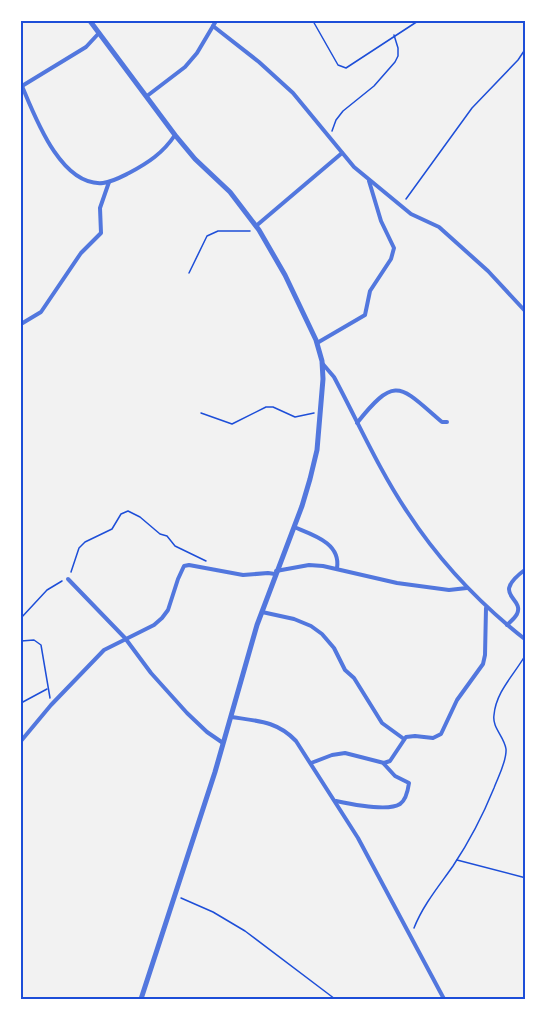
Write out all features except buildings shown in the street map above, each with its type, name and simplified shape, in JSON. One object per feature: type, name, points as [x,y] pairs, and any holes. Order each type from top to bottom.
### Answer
[{"type":"street","points":[[90,21],[174,135],[195,159],[230,192],[258,228],[285,275],[317,343],[322,363],[317,450],[294,527],[261,612],[223,743],[141,999]]},
{"type":"street","points":[[147,96],[185,67],[216,21]]},
{"type":"street","points":[[213,26],[259,62],[293,93],[342,153],[369,180],[411,214],[439,227],[488,272],[526,312]]},
{"type":"street","points":[[99,33],[86,48],[22,88],[49,142],[66,167],[87,181],[109,182],[148,162],[168,145],[174,135]]},
{"type":"street","points":[[258,228],[342,153]]},
{"type":"street","points":[[317,343],[365,315],[370,291],[393,253],[393,243],[381,220],[369,180]]},
{"type":"street","points":[[21,324],[41,312],[81,253],[101,233],[100,208],[109,182]]},
{"type":"street","points":[[322,363],[334,377],[408,513],[467,588],[526,640]]},
{"type":"street","points":[[357,423],[380,396],[395,390],[413,395],[442,422],[447,422]]},
{"type":"street","points":[[294,527],[313,534],[334,549],[338,559],[337,568]]},
{"type":"street","points":[[21,741],[51,705],[104,650],[154,625],[162,618],[168,610],[184,566],[243,575],[276,573],[309,566],[337,568],[404,585],[448,590],[467,588]]},
{"type":"street","points":[[507,625],[516,616],[518,609],[508,588],[509,583],[526,569]]},
{"type":"street","points":[[68,579],[125,638],[151,673],[187,713],[223,743]]},
{"type":"street","points":[[384,764],[390,760],[404,739],[415,736],[433,738],[441,734],[457,700],[483,664],[486,607]]},
{"type":"street","points":[[261,612],[294,619],[317,630],[334,648],[345,670],[354,678],[382,723],[404,739]]},
{"type":"street","points":[[231,717],[265,723],[286,730],[296,741],[335,801],[411,934],[444,999]]},
{"type":"street","points":[[311,763],[332,754],[345,753],[384,764],[391,773],[409,783],[402,803],[388,807],[335,801]]},
{"type":"path","points":[[313,21],[338,64],[344,67],[351,66],[418,21]]},
{"type":"path","points":[[330,138],[336,120],[343,111],[374,86],[395,62],[398,48],[394,35]]},
{"type":"path","points":[[401,206],[472,108],[518,60],[526,48]]},
{"type":"path","points":[[189,273],[207,236],[218,231],[231,232],[258,228]]},
{"type":"path","points":[[201,413],[232,424],[266,407],[273,407],[295,417],[321,411]]},
{"type":"path","points":[[21,618],[47,590],[68,579],[79,548],[85,542],[112,529],[121,514],[128,511],[140,517],[160,534],[167,536],[175,546],[194,554],[215,570]]},
{"type":"path","points":[[21,641],[34,640],[41,645],[51,705]]},
{"type":"path","points":[[411,934],[420,912],[477,825],[502,767],[506,749],[494,723],[494,713],[504,686],[526,654]]},
{"type":"path","points":[[21,703],[48,688]]},
{"type":"path","points":[[456,860],[526,878]]},
{"type":"path","points":[[175,895],[213,912],[245,931],[335,999]]}]
